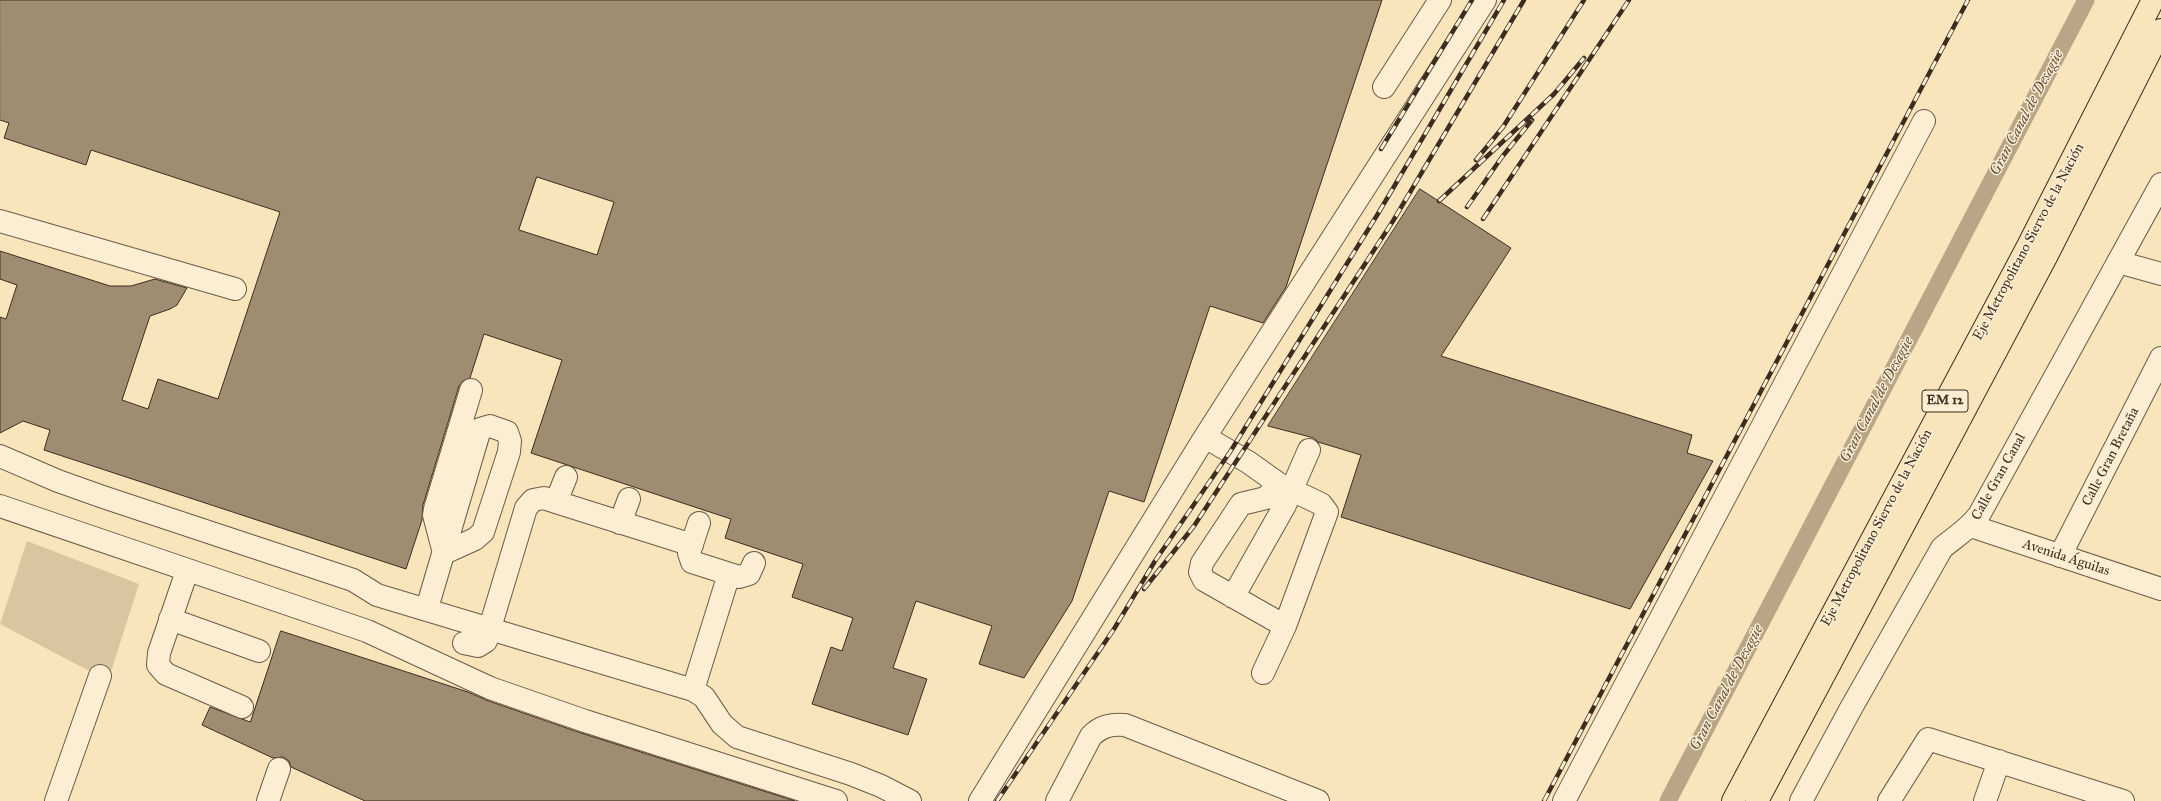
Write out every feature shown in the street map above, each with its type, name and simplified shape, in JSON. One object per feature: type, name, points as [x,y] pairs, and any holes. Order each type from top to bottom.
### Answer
[{"type":"highway","name":"Eje Metropolitano Siervo de la Nación","points":[[1733,801],[2027,248],[2153,0]]},
{"type":"highway","name":"Eje Metropolitano Siervo de la Nación","points":[[1757,801],[2047,255],[2161,30]]},
{"type":"street","points":[[1384,87],[1440,0]]},
{"type":"street","points":[[980,801],[1205,437],[1484,0]]},
{"type":"street","points":[[1564,801],[1924,121]]},
{"type":"street","name":"Calle Gran Canal","points":[[1801,801],[1850,710],[1942,548],[1956,535],[1971,526],[2161,184]]},
{"type":"street","points":[[0,221],[235,289]]},
{"type":"street","points":[[2118,262],[2161,274]]},
{"type":"street","name":"Calle Gran Bretaña","points":[[2060,556],[2161,358]]},
{"type":"street","points":[[444,554],[434,515],[471,390]]},
{"type":"street","points":[[430,598],[480,429],[490,426],[503,430],[510,438],[510,452],[483,532],[475,540],[444,554]]},
{"type":"street","points":[[1205,437],[1248,462],[1285,487],[1324,506],[1327,512],[1285,626],[1263,673]]},
{"type":"street","points":[[1233,598],[1285,487],[1309,450]]},
{"type":"street","points":[[0,456],[58,481],[103,497],[353,580],[379,583],[430,598],[491,622],[694,690],[704,697],[722,724],[737,737],[857,776],[899,794],[910,801]]},
{"type":"street","points":[[556,502],[566,477]]},
{"type":"street","points":[[1285,487],[1266,498],[1241,504],[1200,568],[1200,575],[1204,580],[1233,598],[1285,626]]},
{"type":"street","points":[[464,643],[481,646],[486,641],[526,508],[529,503],[537,498],[556,502],[692,545]]},
{"type":"street","points":[[620,523],[629,499]]},
{"type":"street","points":[[0,506],[187,571],[367,631],[497,690],[585,721],[836,801]]},
{"type":"street","points":[[699,524],[689,556],[692,562],[739,576],[746,576],[751,571],[754,562]]},
{"type":"street","name":"Avenida Águilas","points":[[1971,526],[2161,588]]},
{"type":"street","points":[[187,571],[158,659],[160,670],[242,707]]},
{"type":"street","points":[[694,690],[729,574]]},
{"type":"street","points":[[353,580],[377,595],[491,622]]},
{"type":"street","points":[[170,619],[259,651]]},
{"type":"street","points":[[56,801],[100,676]]},
{"type":"street","points":[[1057,801],[1091,736],[1098,729],[1115,724],[1126,726],[1318,801]]},
{"type":"street","points":[[1889,801],[1928,739],[2123,801]]},
{"type":"street","points":[[1987,800],[1999,761]]},
{"type":"street","points":[[268,801],[279,768]]},
{"type":"shaded area","points":[[27,541],[139,584],[108,681],[0,624]]},
{"type":"building","points":[[0,0],[1382,0],[1286,287],[1263,323],[1210,306],[1144,502],[1109,491],[1072,601],[1024,678],[979,664],[992,626],[916,601],[893,668],[927,679],[908,735],[812,704],[831,647],[842,651],[853,618],[792,597],[803,564],[725,538],[731,519],[531,453],[562,360],[484,334],[470,378],[463,381],[459,386],[423,505],[422,520],[406,569],[44,450],[50,430],[23,421],[0,433],[0,317],[6,319],[17,285],[0,279],[0,251],[110,286],[131,286],[155,279],[187,288],[177,305],[150,316],[122,400],[148,409],[158,379],[218,399],[280,212],[91,150],[86,165],[4,138],[9,123],[0,120]],"holes":[[[537,177],[614,202],[597,255],[519,230]]]},
{"type":"building","points":[[1420,189],[1511,248],[1441,356],[1692,435],[1687,453],[1713,461],[1630,609],[1341,517],[1361,455],[1318,442],[1314,438],[1268,426]]},
{"type":"building","points":[[281,631],[468,692],[486,700],[581,733],[795,801],[365,801],[291,767],[289,761],[283,757],[273,758],[202,725],[210,707],[250,722]]},
{"type":"waterway","name":"Gran Canal de Desagüe","points":[[1668,801],[2086,0]]},
{"type":"railway","points":[[1381,149],[1472,0]]},
{"type":"railway","points":[[997,801],[1114,629],[1155,561],[1230,452],[1379,212],[1504,0]]},
{"type":"railway","points":[[1144,589],[1194,526],[1393,221],[1524,0]]},
{"type":"railway","points":[[1476,160],[1503,127],[1584,0]]},
{"type":"railway","points":[[1483,219],[1629,0]]},
{"type":"railway","points":[[1544,801],[1968,0]]},
{"type":"railway","points":[[1439,201],[1554,94],[1584,58]]},
{"type":"railway","points":[[1467,207],[1502,157],[1532,120]]}]
